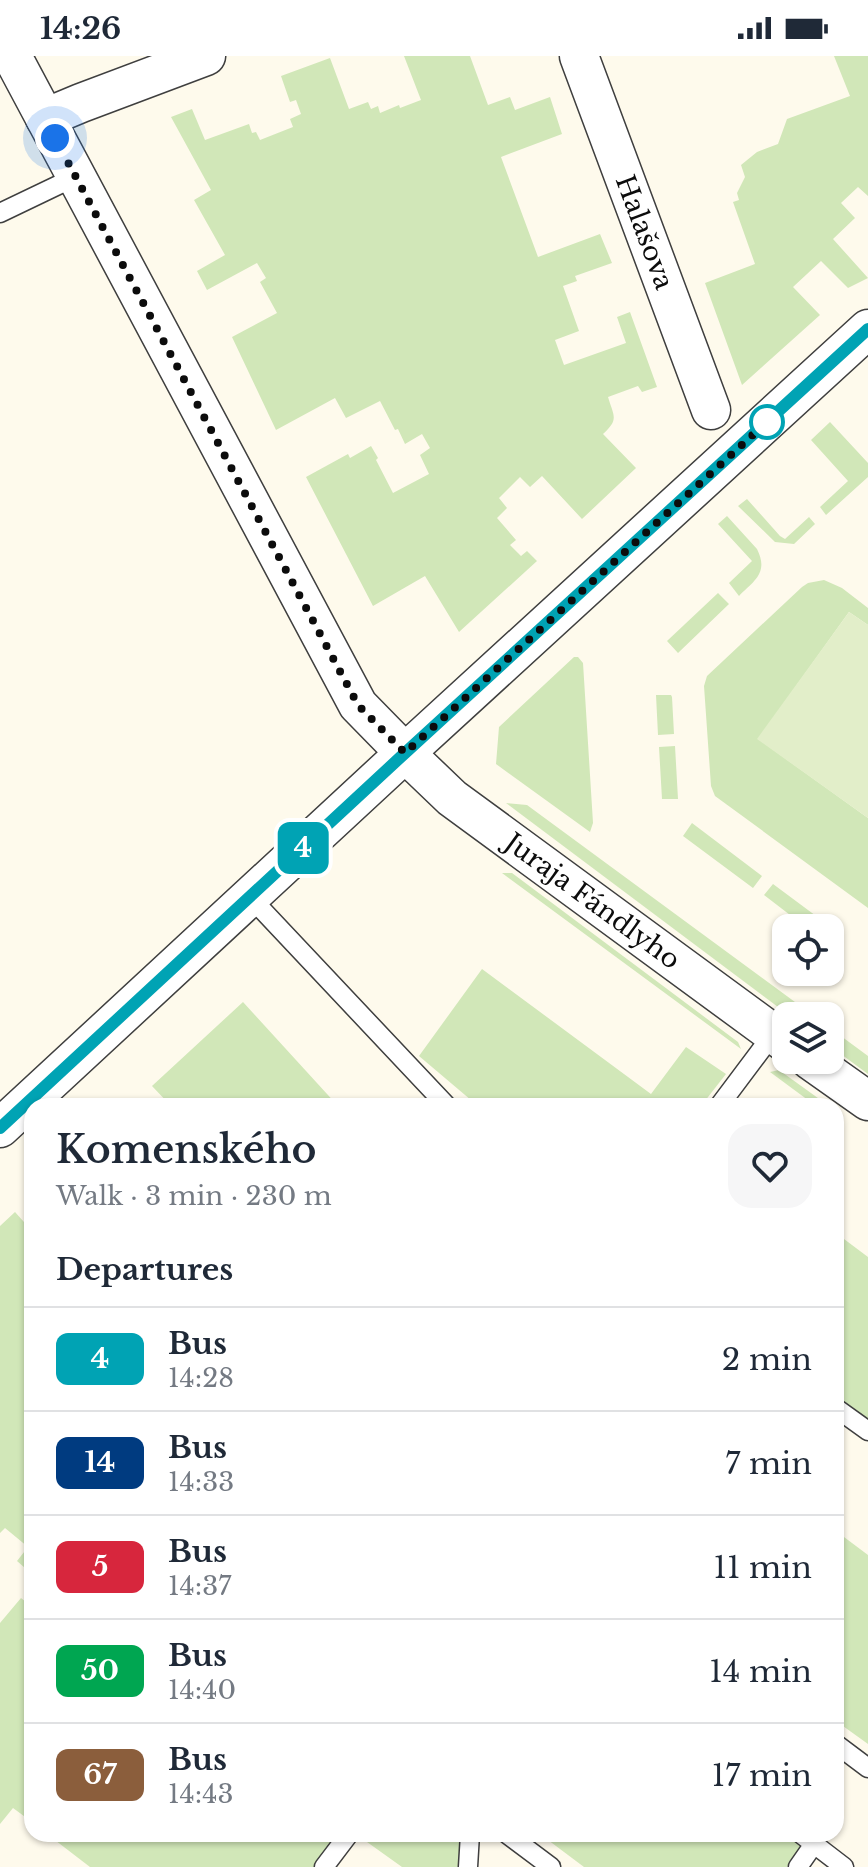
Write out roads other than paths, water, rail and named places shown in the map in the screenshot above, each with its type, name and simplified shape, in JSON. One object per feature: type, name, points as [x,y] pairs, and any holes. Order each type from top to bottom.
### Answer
[{"type":"street","name":"Juraja Fándlyho","points":[[12,56],[358,705],[452,798],[772,1033]]},
{"type":"street","points":[[45,118],[206,56]]},
{"type":"street","name":"Halašova","points":[[579,56],[711,410]]},
{"type":"street","points":[[32,1098],[868,329]]},
{"type":"street","points":[[830,1074],[868,1101]]},
{"type":"street","points":[[0,1128],[24,1106]]},
{"type":"lane","points":[[0,213],[75,177]]},
{"type":"lane","points":[[250,897],[439,1098]]},
{"type":"lane","points":[[726,1098],[772,1046]]},
{"type":"lane","points":[[844,1414],[868,1431]]},
{"type":"lane","points":[[844,1750],[868,1768]]},
{"type":"lane","points":[[324,1867],[343,1842]]},
{"type":"lane","points":[[468,1867],[470,1842]]},
{"type":"lane","points":[[518,1842],[551,1867]]},
{"type":"lane","points":[[798,1867],[807,1842]]},
{"type":"lane","points":[[812,1842],[844,1867]]}]
